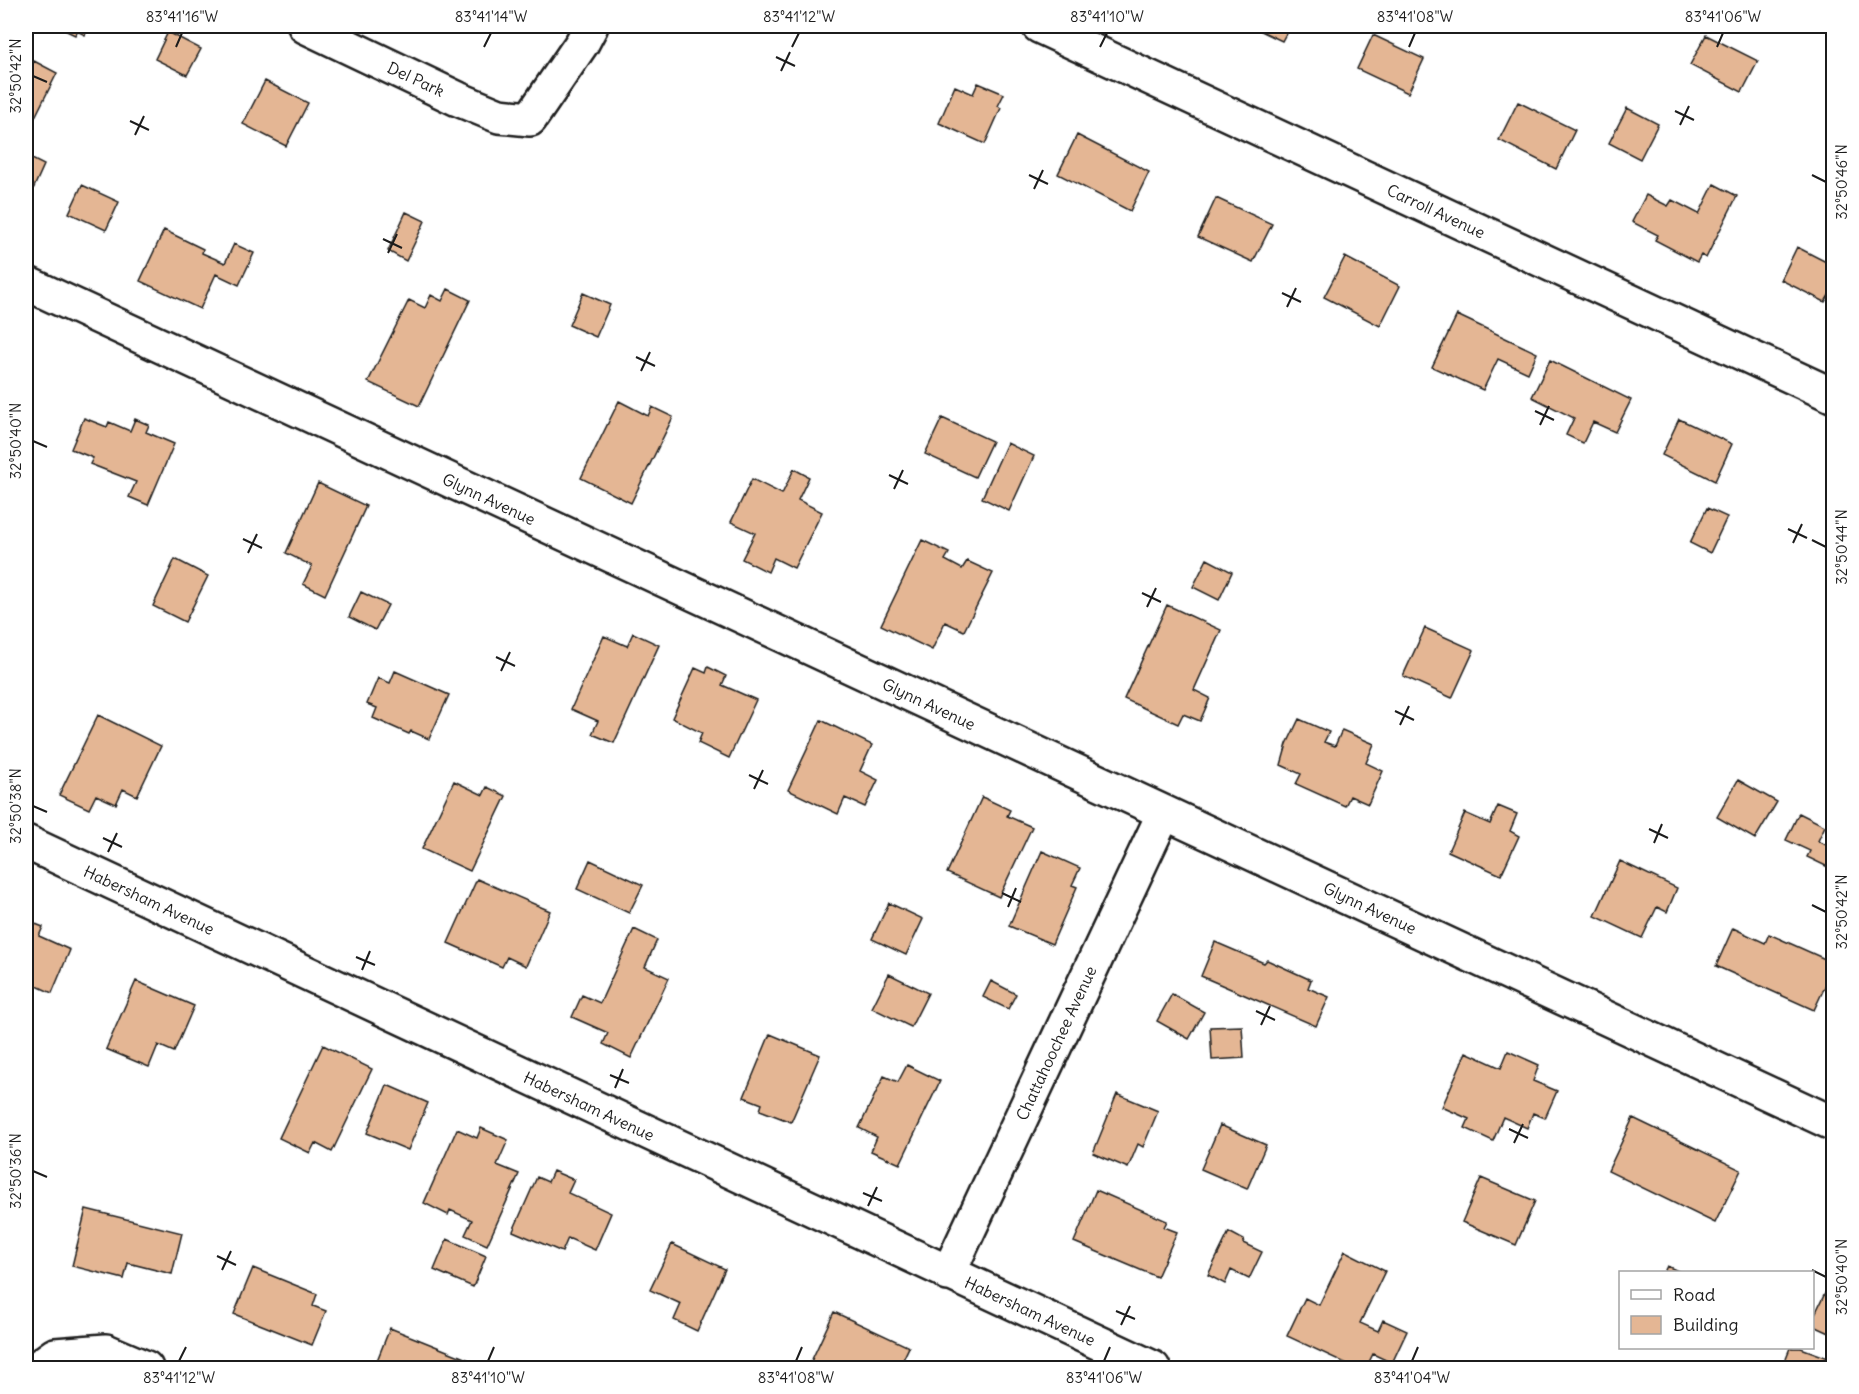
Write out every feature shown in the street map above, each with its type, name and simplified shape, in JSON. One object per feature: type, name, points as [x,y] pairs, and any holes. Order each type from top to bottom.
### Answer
[{"type":"street","name":"Del Park","points":[[305,26],[458,99],[499,116],[530,119],[591,26]]},
{"type":"street","name":"Carroll Avenue","points":[[1039,26],[1833,396]]},
{"type":"street","name":"Glynn Avenue","points":[[26,284],[1833,1124]]},
{"type":"street","name":"Chattahoochee Avenue","points":[[948,1274],[1164,813]]},
{"type":"street","name":"Habersham Avenue","points":[[26,842],[948,1274],[1154,1368]]},
{"type":"street","points":[[37,1368],[55,1355],[106,1351],[146,1368]]},
{"type":"building","points":[[56,26],[90,26],[85,35],[77,31],[75,35]]},
{"type":"building","points":[[1251,26],[1290,26],[1282,41]]},
{"type":"building","points":[[168,32],[201,49],[187,75],[155,59]]},
{"type":"building","points":[[1373,35],[1424,59],[1408,93],[1357,69]]},
{"type":"building","points":[[1706,35],[1758,61],[1742,92],[1690,65]]},
{"type":"building","points":[[34,61],[57,73],[33,121],[26,117],[26,65],[31,67]]},
{"type":"building","points":[[265,81],[308,103],[286,146],[243,124]]},
{"type":"building","points":[[978,83],[1004,94],[998,106],[1001,108],[985,144],[939,123],[955,86],[973,94]]},
{"type":"building","points":[[1518,102],[1575,130],[1556,169],[1499,140]]},
{"type":"building","points":[[1627,108],[1658,124],[1640,159],[1609,143]]},
{"type":"building","points":[[1834,127],[1834,148],[1826,146]]},
{"type":"building","points":[[1077,135],[1149,172],[1130,211],[1058,174]]},
{"type":"building","points":[[26,156],[44,165],[26,205]]},
{"type":"building","points":[[1714,184],[1737,196],[1706,258],[1701,255],[1697,262],[1655,240],[1658,235],[1632,222],[1646,195],[1668,206],[1672,200],[1699,214]]},
{"type":"building","points":[[82,185],[119,202],[106,230],[69,213]]},
{"type":"building","points":[[1216,198],[1272,224],[1253,262],[1198,237]]},
{"type":"building","points":[[406,212],[425,221],[406,261],[388,251]]},
{"type":"building","points":[[164,230],[203,249],[202,253],[225,263],[234,244],[254,253],[239,285],[216,274],[200,309],[140,281]]},
{"type":"building","points":[[1797,247],[1834,266],[1834,287],[1825,302],[1781,280]]},
{"type":"building","points":[[1345,257],[1400,286],[1380,326],[1324,297]]},
{"type":"building","points":[[448,289],[470,300],[419,406],[368,382],[409,300],[425,308],[431,295],[442,301]]},
{"type":"building","points":[[583,293],[610,305],[596,337],[569,325]]},
{"type":"building","points":[[1457,315],[1537,353],[1528,373],[1498,359],[1483,390],[1432,367]]},
{"type":"building","points":[[1550,360],[1631,400],[1615,432],[1593,422],[1583,443],[1566,435],[1574,418],[1532,397]]},
{"type":"building","points":[[619,401],[648,416],[652,407],[673,417],[631,503],[581,478]]},
{"type":"building","points":[[84,418],[107,427],[109,422],[130,431],[135,419],[149,425],[146,432],[174,444],[148,505],[129,497],[136,482],[90,464],[93,458],[71,449]]},
{"type":"building","points":[[942,418],[992,441],[975,477],[925,454]]},
{"type":"building","points":[[1679,419],[1732,444],[1715,481],[1662,455]]},
{"type":"building","points":[[1007,443],[1034,456],[1009,511],[982,498]]},
{"type":"building","points":[[794,469],[809,477],[798,500],[822,512],[794,568],[774,558],[768,572],[742,559],[755,533],[731,522],[752,479],[782,494]]},
{"type":"building","points":[[318,483],[366,506],[325,595],[303,584],[312,566],[286,553]]},
{"type":"building","points":[[1707,508],[1727,517],[1710,553],[1690,543]]},
{"type":"building","points":[[922,540],[949,553],[945,560],[962,569],[967,561],[993,573],[964,631],[945,622],[932,650],[881,625]]},
{"type":"building","points":[[175,559],[208,576],[185,622],[153,606]]},
{"type":"building","points":[[1207,559],[1232,572],[1219,600],[1193,587]]},
{"type":"building","points":[[361,592],[388,605],[375,630],[349,617]]},
{"type":"building","points":[[1167,605],[1221,630],[1194,690],[1210,698],[1200,721],[1183,714],[1178,724],[1124,699]]},
{"type":"building","points":[[1425,628],[1474,650],[1452,698],[1403,676]]},
{"type":"building","points":[[633,633],[659,645],[614,743],[592,734],[598,721],[571,709],[604,636],[627,646]]},
{"type":"building","points":[[708,667],[726,676],[722,685],[756,700],[729,758],[698,743],[702,733],[672,718],[695,668],[706,673]]},
{"type":"building","points":[[395,671],[449,695],[429,739],[411,731],[409,734],[373,718],[377,708],[367,704],[378,678],[390,683]]},
{"type":"building","points":[[98,715],[161,746],[137,796],[123,789],[116,804],[96,795],[89,809],[59,795]]},
{"type":"building","points":[[1299,719],[1329,732],[1324,742],[1335,746],[1342,730],[1374,744],[1366,763],[1383,771],[1368,804],[1350,796],[1345,806],[1296,784],[1301,774],[1281,765],[1287,744]]},
{"type":"building","points":[[821,720],[872,745],[860,771],[878,780],[865,807],[845,798],[838,814],[788,790]]},
{"type":"building","points":[[1738,780],[1777,802],[1755,839],[1717,817]]},
{"type":"building","points":[[454,781],[483,795],[487,787],[506,796],[470,871],[422,849]]},
{"type":"building","points":[[982,797],[1010,810],[1007,816],[1032,827],[999,897],[947,873]]},
{"type":"building","points":[[1498,806],[1517,814],[1510,831],[1519,836],[1501,875],[1448,851],[1465,813],[1490,824]]},
{"type":"building","points":[[1799,813],[1825,826],[1818,841],[1834,849],[1834,862],[1830,868],[1807,857],[1810,851],[1786,840]]},
{"type":"building","points":[[1042,851],[1080,868],[1072,885],[1077,887],[1052,944],[1009,926]]},
{"type":"building","points":[[590,860],[643,885],[629,913],[577,889]]},
{"type":"building","points":[[1620,861],[1677,888],[1667,912],[1657,907],[1642,938],[1595,916]]},
{"type":"building","points":[[477,879],[550,911],[526,966],[507,957],[502,967],[448,943]]},
{"type":"building","points":[[889,903],[923,919],[906,955],[872,939]]},
{"type":"building","points":[[28,921],[43,927],[39,936],[70,950],[52,993],[26,981],[26,926]]},
{"type":"building","points":[[1733,928],[1765,943],[1769,934],[1834,963],[1814,1010],[1716,966]]},
{"type":"building","points":[[634,929],[657,940],[645,967],[669,978],[631,1058],[603,1044],[608,1033],[572,1017],[582,995],[600,1003]]},
{"type":"building","points":[[1215,942],[1264,963],[1267,960],[1311,980],[1308,988],[1329,997],[1316,1026],[1201,976]]},
{"type":"building","points":[[889,974],[928,993],[911,1027],[872,1008]]},
{"type":"building","points":[[136,981],[194,1006],[174,1052],[158,1045],[149,1067],[106,1049]]},
{"type":"building","points":[[991,981],[1016,994],[1008,1009],[983,997]]},
{"type":"building","points":[[1172,994],[1204,1012],[1189,1039],[1157,1021]]},
{"type":"building","points":[[1242,1026],[1244,1058],[1212,1060],[1210,1027]]},
{"type":"building","points":[[770,1034],[820,1055],[791,1122],[760,1110],[762,1104],[744,1097]]},
{"type":"building","points":[[323,1045],[372,1069],[332,1152],[315,1143],[310,1153],[279,1138]]},
{"type":"building","points":[[1508,1051],[1539,1065],[1533,1081],[1557,1091],[1545,1118],[1533,1113],[1527,1128],[1503,1117],[1493,1141],[1465,1128],[1469,1119],[1442,1107],[1466,1052],[1501,1068]]},
{"type":"building","points":[[907,1065],[940,1081],[900,1164],[871,1151],[877,1137],[859,1128],[884,1076],[898,1082]]},
{"type":"building","points":[[387,1085],[428,1103],[408,1150],[367,1133]]},
{"type":"building","points":[[1117,1094],[1158,1111],[1143,1147],[1138,1144],[1128,1168],[1093,1153]]},
{"type":"building","points":[[1633,1118],[1741,1170],[1715,1223],[1608,1171]]},
{"type":"building","points":[[1220,1125],[1266,1145],[1247,1189],[1201,1169]]},
{"type":"building","points":[[481,1128],[508,1140],[497,1165],[519,1174],[487,1245],[465,1235],[472,1220],[450,1210],[448,1215],[424,1203],[457,1129],[477,1138]]},
{"type":"building","points":[[553,1171],[574,1180],[568,1193],[611,1213],[595,1250],[568,1238],[562,1252],[513,1231],[537,1177],[548,1182]]},
{"type":"building","points":[[1481,1178],[1535,1201],[1516,1245],[1462,1222]]},
{"type":"building","points":[[1096,1190],[1167,1221],[1164,1227],[1177,1232],[1157,1277],[1074,1242]]},
{"type":"building","points":[[86,1209],[182,1233],[172,1274],[128,1263],[124,1279],[72,1266]]},
{"type":"building","points":[[1229,1232],[1244,1240],[1243,1243],[1262,1252],[1249,1279],[1231,1270],[1225,1284],[1208,1275]]},
{"type":"building","points":[[447,1239],[486,1256],[473,1287],[434,1270]]},
{"type":"building","points":[[672,1244],[725,1269],[697,1331],[674,1320],[681,1304],[650,1290]]},
{"type":"building","points":[[1345,1251],[1385,1271],[1360,1323],[1378,1331],[1383,1320],[1407,1331],[1392,1363],[1373,1354],[1366,1368],[1356,1368],[1287,1336],[1305,1298],[1319,1305]]},
{"type":"building","points":[[1834,1254],[1834,1335],[1814,1326],[1814,1316],[1832,1279],[1824,1275]]},
{"type":"building","points":[[1667,1266],[1678,1271],[1664,1271]]},
{"type":"building","points":[[253,1268],[317,1294],[313,1306],[326,1311],[312,1345],[234,1314]]},
{"type":"building","points":[[834,1312],[909,1347],[899,1368],[808,1368]]},
{"type":"building","points":[[390,1328],[472,1361],[469,1368],[374,1368]]},
{"type":"building","points":[[1790,1349],[1804,1349],[1834,1360],[1834,1368],[1782,1368]]}]
